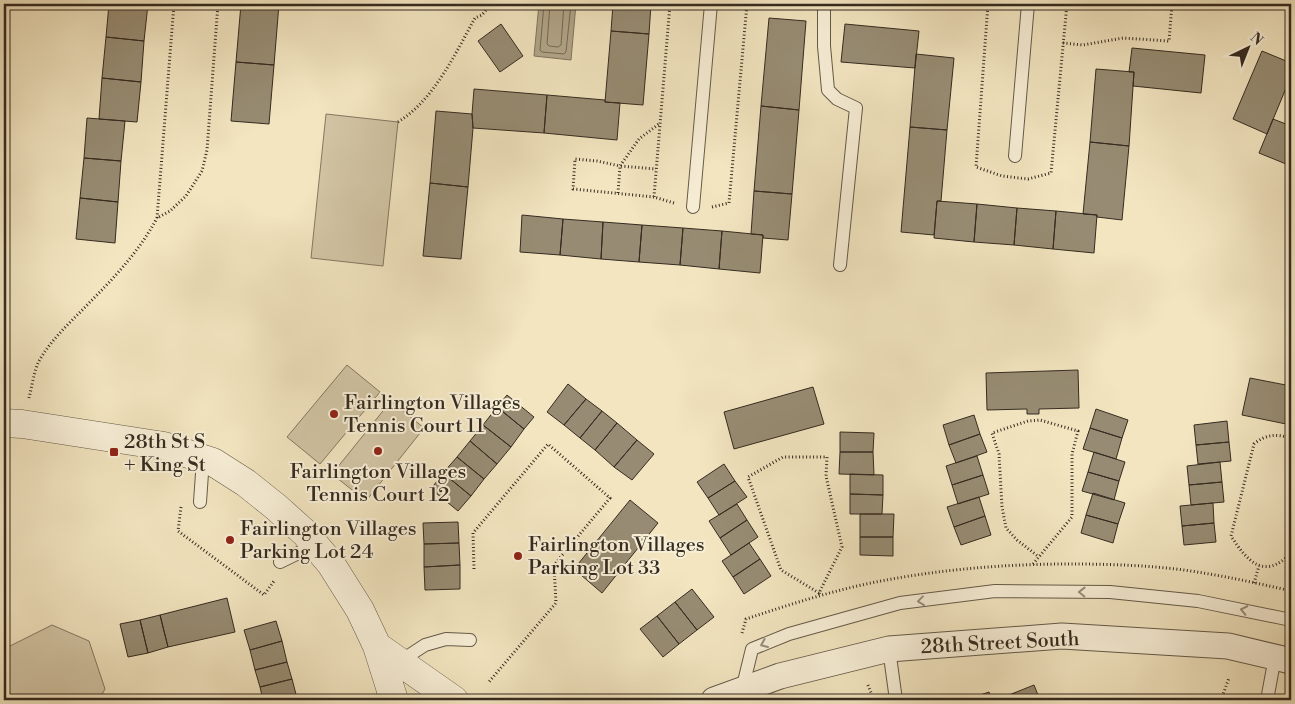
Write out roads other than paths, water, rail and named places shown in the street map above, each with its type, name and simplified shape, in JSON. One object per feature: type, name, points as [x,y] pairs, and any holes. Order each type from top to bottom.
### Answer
[{"type":"street","points":[[4,423],[22,424],[164,446],[213,462],[246,483],[276,506],[305,533],[331,564],[360,610],[377,646],[394,700]]},
{"type":"street","name":"28th Street South","points":[[714,700],[780,676],[889,649],[1062,636],[1228,646],[1283,659]]},
{"type":"street","points":[[377,646],[454,700]]},
{"type":"lane","points":[[693,207],[711,4]]},
{"type":"lane","points":[[824,4],[824,46],[828,90],[837,99],[856,108],[840,264]]},
{"type":"lane","points":[[1015,156],[1028,4]]},
{"type":"lane","points":[[200,502],[203,459]]},
{"type":"lane","points":[[279,568],[315,545]]},
{"type":"lane","points":[[742,690],[752,649],[789,634],[900,603],[995,591],[1110,592],[1198,601],[1291,620]]},
{"type":"lane","points":[[399,662],[425,645],[446,639],[470,640]]},
{"type":"lane","points":[[889,649],[896,700]]},
{"type":"lane","points":[[1267,700],[1283,659]]},
{"type":"water","points":[[539,4],[576,4],[571,60],[534,56]]},
{"type":"place","name":"Fairlington Villages Tennis Court 11","points":[[334,414]]},
{"type":"place","name":"Fairlington Villages Tennis Court 12","points":[[378,451]]},
{"type":"place","name":"28th St S + King St","points":[[114,452]]},
{"type":"place","name":"Fairlington Villages Parking Lot 24","points":[[230,540]]},
{"type":"place","name":"Fairlington Villages Parking Lot 33","points":[[518,556]]}]
